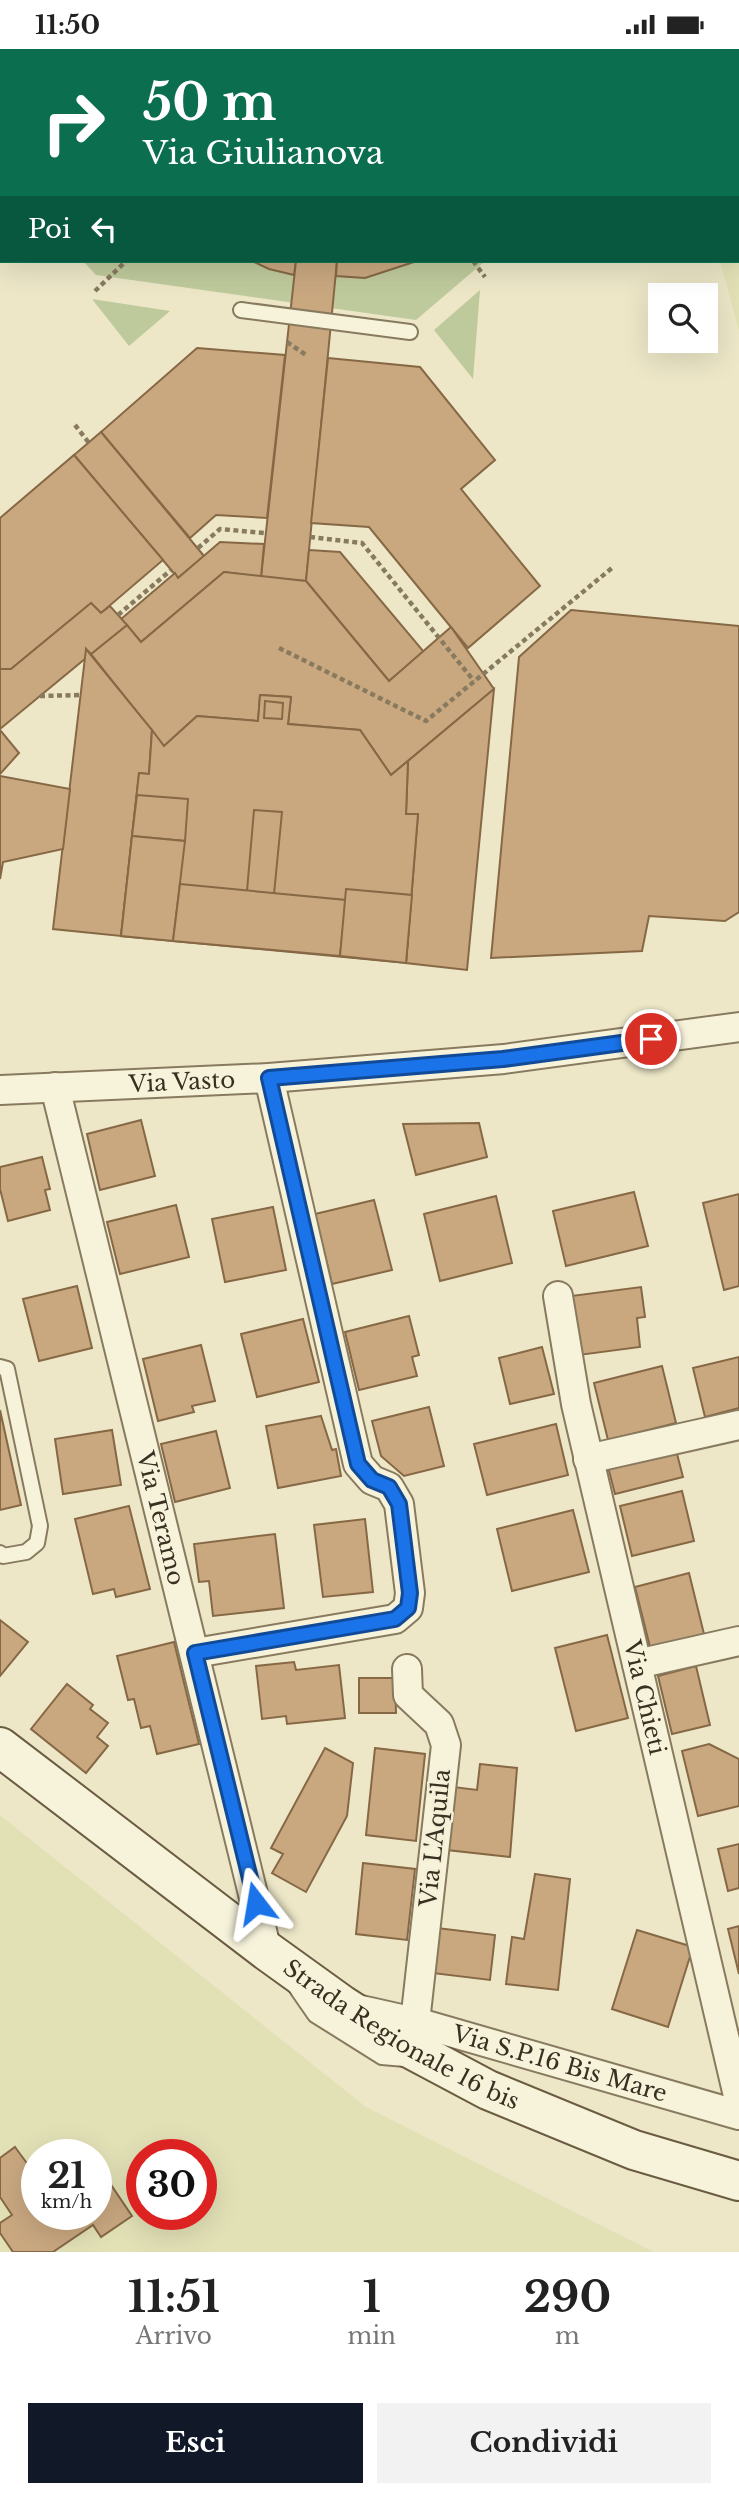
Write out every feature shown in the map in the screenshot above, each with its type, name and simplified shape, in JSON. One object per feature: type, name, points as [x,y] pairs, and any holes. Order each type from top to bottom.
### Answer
[{"type":"main road","name":"Strada Regionale 16 bis","points":[[0,1748],[271,1954],[342,2005],[409,2048],[441,2062],[488,2089],[634,2150],[739,2181]]},
{"type":"street","name":"Via Vasto","points":[[0,1090],[269,1078],[503,1059],[739,1027]]},
{"type":"street","points":[[195,1653],[395,1619],[408,1608],[410,1593],[399,1504],[389,1487],[372,1480],[358,1464],[269,1078]]},
{"type":"street","name":"Via Teramo","points":[[55,1087],[271,1954]]},
{"type":"street","name":"Via Chieti","points":[[558,1296],[588,1459],[739,2099]]},
{"type":"street","points":[[588,1459],[739,1425]]},
{"type":"street","points":[[638,1664],[739,1641]]},
{"type":"street","name":"Via L'Aquila","points":[[407,1669],[408,1695],[439,1724],[446,1745],[415,2022]]},
{"type":"street","name":"Via S.P.16 Bis Mare","points":[[342,2005],[415,2022],[739,2115]]},
{"type":"lane","points":[[241,310],[410,332]]},
{"type":"lane","points":[[0,1367],[7,1369],[40,1527],[37,1543],[26,1552],[3,1556],[0,1553]]},
{"type":"lane","points":[[271,1954],[316,2015],[382,2057],[441,2062]]},
{"type":"path","points":[[95,291],[124,263]]},
{"type":"path","points":[[474,263],[485,277]]},
{"type":"path","points":[[287,342],[306,355]]},
{"type":"path","points":[[75,425],[89,443]]},
{"type":"path","points":[[198,548],[220,529],[265,533]]},
{"type":"path","points":[[310,537],[362,543],[474,681]]},
{"type":"path","points":[[279,648],[426,721],[612,568]]},
{"type":"path","points":[[118,615],[171,570]]},
{"type":"path","points":[[40,696],[81,695]]},
{"type":"green space","points":[[85,263],[483,263],[416,320],[96,275]]},
{"type":"green space","points":[[721,263],[739,263],[739,331]]},
{"type":"green space","points":[[480,290],[473,379],[434,330]]},
{"type":"green space","points":[[92,299],[170,311],[129,346]]},
{"type":"green space","points":[[0,1815],[366,2107],[654,2252],[0,2252]]},
{"type":"building","points":[[256,263],[296,263],[294,275]]},
{"type":"building","points":[[296,263],[337,263],[306,581],[261,577]]},
{"type":"building","points":[[337,263],[411,263],[365,278],[336,276]]},
{"type":"building","points":[[197,348],[285,355],[267,518],[216,515],[190,538],[101,432]]},
{"type":"building","points":[[328,358],[420,367],[495,460],[461,489],[540,586],[468,648],[369,527],[311,523]]},
{"type":"building","points":[[101,432],[204,556],[178,578],[74,455]]},
{"type":"building","points":[[74,455],[163,560],[101,613],[91,603],[11,669],[0,669],[0,518]]},
{"type":"building","points":[[220,542],[264,544],[261,577],[224,572],[141,642],[121,619],[175,573],[178,578]]},
{"type":"building","points":[[309,550],[340,552],[424,652],[389,681],[306,581]]},
{"type":"building","points":[[224,572],[306,581],[389,681],[451,627],[494,689],[391,775],[360,730],[288,724],[291,697],[260,695],[258,721],[197,716],[164,746],[91,654],[127,625],[141,642]]},
{"type":"building","points":[[91,603],[101,613],[110,606],[127,625],[91,654],[86,649],[86,658],[0,729],[0,669],[11,669]]},
{"type":"building","points":[[571,610],[739,626],[739,912],[725,921],[649,916],[642,951],[491,958],[519,657]]},
{"type":"building","points":[[86,649],[152,730],[149,774],[139,773],[121,936],[53,929]]},
{"type":"building","points":[[494,689],[467,970],[406,963],[418,814],[406,814],[408,761]]},
{"type":"building","points":[[260,695],[291,697],[288,724],[360,730],[391,775],[408,761],[406,814],[418,814],[406,963],[121,936],[139,773],[149,774],[152,730],[164,746],[197,716],[258,721]]},
{"type":"building","points":[[265,701],[283,703],[282,719],[264,718]]},
{"type":"building","points":[[0,730],[19,753],[0,774]]},
{"type":"building","points":[[0,776],[70,789],[63,849],[3,862],[0,879]]},
{"type":"building","points":[[137,795],[188,799],[185,841],[132,836]]},
{"type":"building","points":[[254,810],[282,812],[274,894],[247,891]]},
{"type":"building","points":[[132,836],[185,841],[173,941],[121,936]]},
{"type":"building","points":[[180,884],[346,900],[340,956],[173,941]]},
{"type":"building","points":[[346,889],[412,895],[406,963],[340,956]]},
{"type":"building","points":[[141,1120],[155,1176],[100,1190],[87,1134]]},
{"type":"building","points":[[479,1123],[487,1157],[416,1175],[403,1124]]},
{"type":"building","points":[[42,1157],[50,1189],[45,1190],[50,1210],[8,1221],[0,1189],[0,1167]]},
{"type":"building","points":[[634,1192],[648,1246],[566,1266],[553,1211]]},
{"type":"building","points":[[739,1194],[739,1286],[724,1290],[703,1203]]},
{"type":"building","points":[[496,1196],[512,1263],[440,1281],[424,1214]]},
{"type":"building","points":[[374,1200],[392,1270],[332,1284],[315,1214]]},
{"type":"building","points":[[176,1205],[189,1257],[120,1274],[107,1222]]},
{"type":"building","points":[[273,1207],[286,1270],[225,1282],[212,1219]]},
{"type":"building","points":[[77,1286],[92,1348],[39,1361],[23,1299]]},
{"type":"building","points":[[641,1287],[645,1317],[637,1318],[640,1347],[579,1355],[571,1296]]},
{"type":"building","points":[[409,1316],[419,1355],[412,1357],[417,1376],[359,1390],[345,1332]]},
{"type":"building","points":[[303,1319],[319,1382],[257,1397],[241,1334]]},
{"type":"building","points":[[201,1345],[215,1401],[192,1406],[194,1412],[158,1421],[143,1359]]},
{"type":"building","points":[[542,1347],[554,1394],[510,1404],[499,1358]]},
{"type":"building","points":[[739,1357],[739,1408],[705,1417],[693,1368]]},
{"type":"building","points":[[662,1366],[676,1423],[608,1440],[594,1383]]},
{"type":"building","points":[[429,1407],[444,1466],[404,1476],[381,1456],[372,1421]]},
{"type":"building","points":[[0,1410],[21,1505],[0,1510]]},
{"type":"building","points":[[321,1416],[332,1450],[336,1449],[341,1476],[278,1488],[266,1426]]},
{"type":"building","points":[[556,1424],[568,1475],[487,1495],[474,1444]]},
{"type":"building","points":[[112,1430],[121,1485],[63,1494],[55,1439]]},
{"type":"building","points":[[216,1431],[230,1488],[175,1502],[161,1444]]},
{"type":"building","points":[[676,1450],[683,1477],[615,1494],[608,1467]]},
{"type":"building","points":[[682,1491],[694,1541],[632,1556],[620,1506]]},
{"type":"building","points":[[129,1506],[150,1589],[116,1597],[114,1589],[93,1594],[75,1519]]},
{"type":"building","points":[[573,1510],[589,1572],[512,1591],[497,1529]]},
{"type":"building","points":[[365,1519],[373,1592],[323,1597],[314,1525]]},
{"type":"building","points":[[275,1534],[284,1608],[213,1616],[209,1581],[199,1582],[194,1544]]},
{"type":"building","points":[[689,1573],[704,1634],[650,1647],[635,1587]]},
{"type":"building","points":[[0,1620],[28,1642],[0,1676]]},
{"type":"building","points":[[607,1635],[628,1718],[576,1731],[555,1648]]},
{"type":"building","points":[[174,1642],[199,1744],[157,1754],[150,1726],[141,1728],[134,1699],[128,1700],[117,1656]]},
{"type":"building","points":[[294,1662],[296,1670],[339,1665],[345,1718],[287,1724],[286,1716],[262,1719],[256,1666]]},
{"type":"building","points":[[696,1666],[710,1725],[672,1734],[658,1676]]},
{"type":"building","points":[[359,1678],[395,1678],[396,1713],[359,1713]]},
{"type":"building","points":[[67,1684],[93,1705],[90,1709],[108,1723],[97,1737],[108,1746],[86,1773],[31,1729]]},
{"type":"building","points":[[709,1744],[739,1759],[739,1806],[698,1816],[682,1751]]},
{"type":"building","points":[[325,1748],[353,1763],[347,1816],[306,1892],[272,1873],[283,1854],[271,1848]]},
{"type":"building","points":[[375,1748],[425,1754],[416,1841],[366,1835]]},
{"type":"building","points":[[480,1764],[517,1768],[510,1857],[447,1850],[454,1787],[477,1790]]},
{"type":"building","points":[[739,1844],[739,1888],[728,1891],[718,1849]]},
{"type":"building","points":[[363,1863],[415,1869],[407,1940],[356,1934]]},
{"type":"building","points":[[535,1874],[570,1879],[558,1990],[506,1984],[512,1937],[524,1939]]},
{"type":"building","points":[[739,1926],[739,1974],[728,1929]]},
{"type":"building","points":[[437,1928],[495,1935],[490,1980],[432,1973]]},
{"type":"building","points":[[637,1930],[693,1947],[668,2027],[612,2009]]},
{"type":"building","points":[[15,2147],[21,2155],[21,2230],[86,2230],[53,2252],[13,2252],[0,2233],[0,2223],[12,2215],[0,2197],[0,2158]]},
{"type":"building","points":[[112,2186],[126,2207],[126,2220],[112,2230]]},
{"type":"building","points":[[96,2230],[111,2230],[101,2237]]},
{"type":"route","points":[[256,1903],[195,1653],[395,1619],[408,1608],[410,1593],[399,1504],[389,1487],[372,1480],[358,1464],[269,1078],[503,1059],[651,1039]]}]
